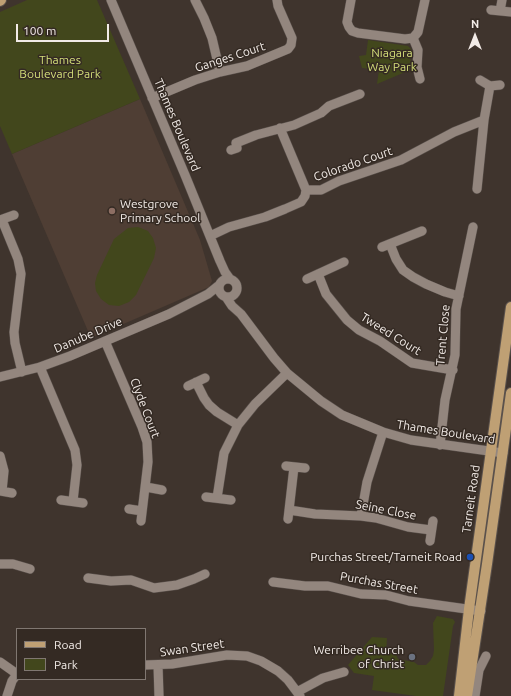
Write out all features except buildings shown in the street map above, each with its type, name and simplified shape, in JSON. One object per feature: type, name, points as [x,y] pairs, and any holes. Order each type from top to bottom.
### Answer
[{"type":"main road","name":"Tarneit Road","points":[[459,696],[469,609],[511,307]]},
{"type":"main road","name":"Tarneit Road","points":[[467,696],[481,611],[511,393]]},
{"type":"main road","points":[[481,527],[487,511],[491,482],[495,479],[499,480]]},
{"type":"street","name":"Thames Boulevard","points":[[111,0],[220,261],[230,279]]},
{"type":"street","points":[[195,0],[212,38],[220,72]]},
{"type":"street","name":"Ganges Court","points":[[152,98],[195,80],[246,66],[290,47],[292,38],[278,6],[277,0]]},
{"type":"street","points":[[351,0],[347,22],[352,31],[405,39],[413,38],[418,32],[425,0]]},
{"type":"street","points":[[502,0],[496,10],[511,12]]},
{"type":"street","points":[[413,38],[418,50],[417,67],[420,78]]},
{"type":"street","points":[[480,80],[490,86],[500,85]]},
{"type":"street","points":[[477,189],[484,120],[490,86]]},
{"type":"street","points":[[231,150],[237,148],[236,143],[256,135],[307,120],[321,113],[330,106],[361,93]]},
{"type":"street","name":"Colorado Court","points":[[210,236],[229,227],[265,217],[291,207],[300,202],[305,196],[306,190],[321,190],[339,181],[401,160],[454,132],[484,120]]},
{"type":"street","points":[[280,128],[306,190]]},
{"type":"street","points":[[14,215],[1,220],[18,259],[21,274],[14,332],[22,372]]},
{"type":"street","name":"Trent Close","points":[[440,445],[446,400],[455,355],[456,309],[473,226]]},
{"type":"street","points":[[422,230],[386,246],[403,270],[413,277],[445,292],[459,296]]},
{"type":"street","name":"Thames Boulevard","points":[[219,285],[220,261]]},
{"type":"street","points":[[307,279],[344,262]]},
{"type":"street","name":"Tweed Court","points":[[318,274],[326,294],[347,320],[359,330],[412,363],[453,370]]},
{"type":"street","points":[[230,279],[236,284],[236,293],[232,297],[224,296],[219,291],[219,285],[224,280],[230,279]]},
{"type":"street","name":"Danube Drive","points":[[0,376],[40,367],[105,341],[169,314],[208,294],[219,285]]},
{"type":"street","name":"Thames Boulevard","points":[[236,293],[237,303],[241,314]]},
{"type":"street","name":"Thames Boulevard","points":[[224,296],[241,314],[274,358],[287,372],[311,394],[356,422],[411,440],[503,453]]},
{"type":"street","name":"Danube Drive","points":[[183,307],[224,296]]},
{"type":"street","name":"Clyde Court","points":[[105,341],[145,435],[148,449],[146,487],[141,521]]},
{"type":"street","points":[[40,367],[76,450],[77,465],[72,501]]},
{"type":"street","points":[[217,498],[224,453],[238,425],[255,404],[287,372]]},
{"type":"street","points":[[205,378],[192,384],[208,405],[238,425]]},
{"type":"street","points":[[361,516],[367,482],[383,432]]},
{"type":"street","points":[[0,456],[4,471],[1,491],[12,493]]},
{"type":"street","name":"Seine Close","points":[[304,468],[290,467],[288,515],[315,514],[361,516],[376,518],[408,527],[432,526],[430,540]]},
{"type":"street","points":[[146,487],[162,490]]},
{"type":"street","points":[[206,497],[231,500]]},
{"type":"street","points":[[62,500],[83,503]]},
{"type":"street","points":[[129,509],[142,511]]},
{"type":"street","points":[[0,564],[13,564],[30,569]]},
{"type":"street","points":[[88,578],[111,581],[131,580],[154,588],[177,585],[205,574]]},
{"type":"street","name":"Purchas Street","points":[[273,582],[305,586],[328,586],[366,595],[386,595],[409,601],[481,611]]},
{"type":"street","name":"Swan Street","points":[[146,665],[158,665],[226,655],[247,656],[261,661],[278,671],[288,680],[298,694]]},
{"type":"street","points":[[475,696],[479,670],[486,656]]},
{"type":"street","points":[[0,662],[16,673]]},
{"type":"street","points":[[158,665],[159,696]]},
{"type":"street","points":[[298,694],[323,678],[344,672]]},
{"type":"street","points":[[6,696],[16,675]]},
{"type":"shaded area","name":"Westgrove Primary School","points":[[140,99],[200,240],[212,281],[209,287],[91,338],[12,154]]},
{"type":"green space","name":"Thames Boulevard Park","points":[[27,0],[97,0],[140,99],[12,154],[0,126],[0,12]]},
{"type":"green space","name":"Niagara Way Park","points":[[368,40],[408,46],[411,49],[410,70],[377,84],[379,70],[362,68],[359,56],[366,55]]},
{"type":"green space","points":[[138,227],[148,231],[153,238],[156,248],[154,258],[136,295],[129,302],[119,306],[109,305],[101,299],[96,291],[95,283],[97,275],[114,239],[128,228]]},
{"type":"green space","name":"Werribee Church of Christ","points":[[437,616],[453,619],[455,622],[453,626],[443,696],[416,696],[372,690],[374,676],[354,673],[348,665],[372,637],[387,638],[386,653],[396,654],[398,659],[414,662],[418,665],[426,665],[433,656],[433,623]]},
{"type":"place","name":"Westgrove Primary School","points":[[112,211]]},
{"type":"place","name":"Purchas Street/Tarneit Road","points":[[470,557]]},
{"type":"place","name":"Werribee Church of Christ","points":[[412,657]]}]
